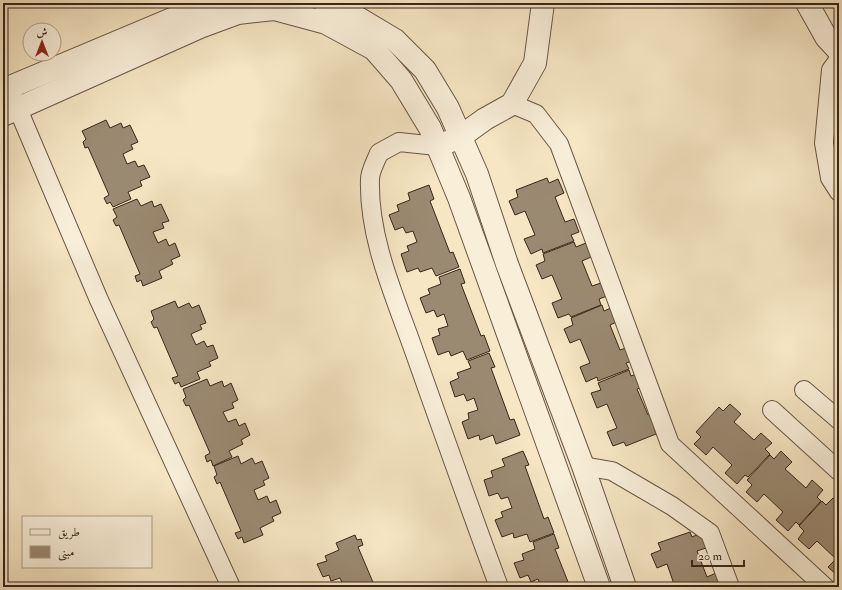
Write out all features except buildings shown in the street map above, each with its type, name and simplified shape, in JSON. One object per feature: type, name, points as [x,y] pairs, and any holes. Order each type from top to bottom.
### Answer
[{"type":"street","points":[[210,3],[6,89],[11,112],[231,587]]},
{"type":"street","points":[[325,3],[343,9],[395,40],[425,70],[448,108],[477,174],[507,264],[583,466],[625,587]]},
{"type":"street","points":[[499,587],[467,502],[390,283],[376,237],[370,177],[379,153],[399,142],[437,146],[460,137],[485,119],[512,104],[535,63],[543,3]]},
{"type":"street","points":[[807,3],[826,37],[839,51]]},
{"type":"street","points":[[11,112],[200,27],[238,13],[274,9],[326,23],[374,49],[401,80],[430,128],[459,198],[599,587]]},
{"type":"street","points":[[839,59],[831,70],[824,143],[830,178],[839,192]]},
{"type":"street","points":[[512,104],[536,114],[559,144],[670,444],[824,587]]},
{"type":"street","points":[[804,390],[839,420]]},
{"type":"street","points":[[772,410],[839,471]]},
{"type":"street","points":[[583,466],[612,470],[672,506],[710,533],[730,587]]}]
